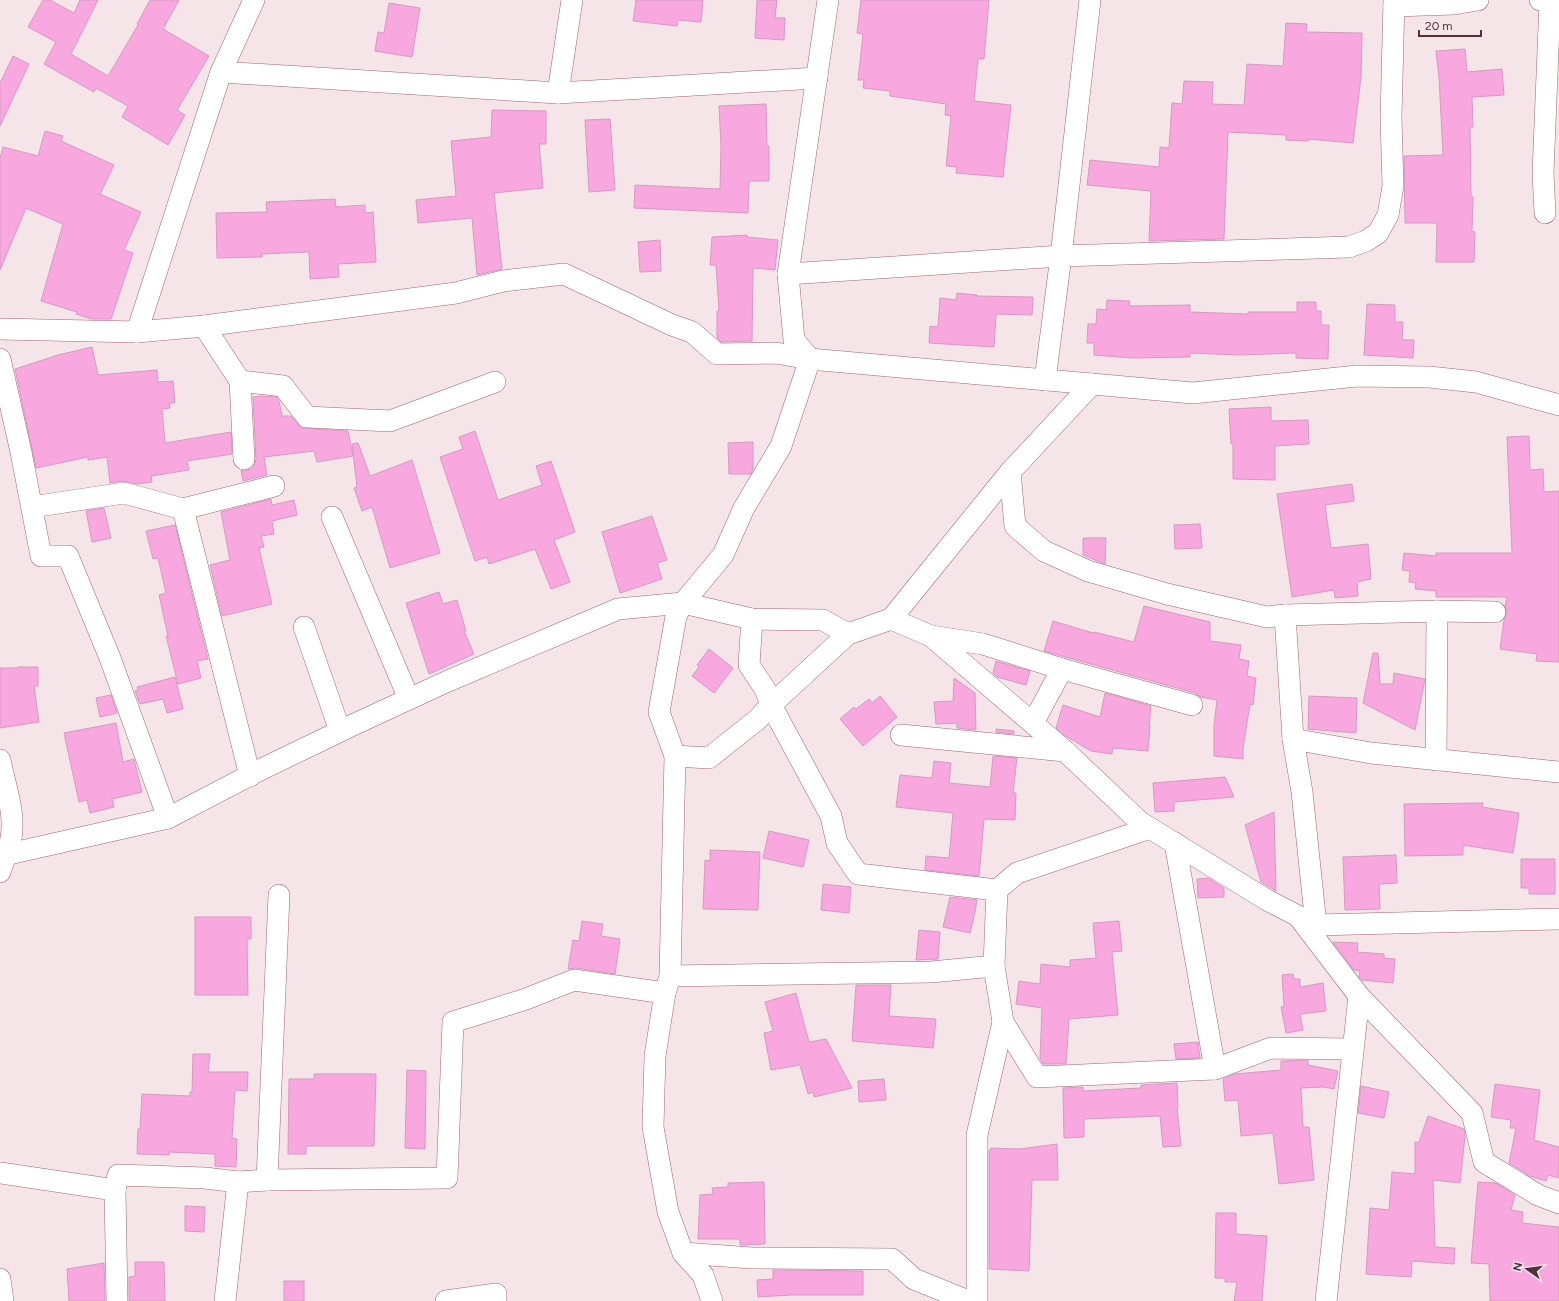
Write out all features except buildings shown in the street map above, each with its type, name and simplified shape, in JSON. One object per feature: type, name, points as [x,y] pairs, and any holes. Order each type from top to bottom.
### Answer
[{"type":"street","points":[[137,332],[221,72],[254,0]]},
{"type":"street","points":[[558,93],[572,0]]},
{"type":"street","points":[[810,359],[794,340],[788,274],[828,0]]},
{"type":"street","points":[[1045,380],[1061,256],[1090,0]]},
{"type":"street","points":[[788,274],[1061,256],[1349,247],[1366,241],[1378,233],[1388,215],[1393,186],[1391,118],[1394,3],[1454,4],[1478,0]]},
{"type":"street","points":[[1545,213],[1551,173],[1547,0]]},
{"type":"street","points":[[221,72],[558,93],[817,78]]},
{"type":"street","points":[[0,329],[137,332],[204,326],[456,294],[503,281],[564,274],[672,325],[692,332],[717,354],[776,353],[810,359],[1192,393],[1357,376],[1429,377],[1476,382],[1559,405]]},
{"type":"street","points":[[204,326],[240,381],[244,459]]},
{"type":"street","points":[[0,359],[22,452],[41,556],[68,556],[110,658],[168,818]]},
{"type":"street","points":[[712,1301],[703,1274],[684,1253],[668,1212],[653,1127],[656,1056],[668,985],[674,756],[659,712],[676,616],[683,603],[723,556],[744,508],[781,446],[810,359]]},
{"type":"street","points":[[240,381],[283,386],[307,418],[390,421],[495,382]]},
{"type":"street","points":[[674,756],[709,758],[758,719],[771,705],[848,634],[891,619],[1010,472],[1092,384]]},
{"type":"street","points":[[1010,472],[1015,526],[1044,551],[1088,571],[1167,594],[1267,617],[1285,615],[1437,611],[1495,612]]},
{"type":"street","points":[[32,508],[124,493],[183,509],[274,486]]},
{"type":"street","points":[[183,509],[250,776]]},
{"type":"street","points":[[332,518],[409,699]]},
{"type":"street","points":[[2,861],[168,818],[340,731],[448,681],[618,609],[683,603],[752,619],[823,620],[848,634]]},
{"type":"street","points":[[1436,760],[1437,611]]},
{"type":"street","points":[[1285,615],[1293,739],[1302,792],[1316,932]]},
{"type":"street","points":[[752,619],[749,665],[766,689],[771,705],[830,816],[836,843],[858,874],[997,890],[1017,873],[1150,828]]},
{"type":"street","points":[[891,619],[931,636],[983,644],[1062,669],[1192,705]]},
{"type":"street","points":[[304,627],[340,731]]},
{"type":"street","points":[[931,636],[1065,751],[1140,822],[1267,900],[1298,916],[1316,932],[1359,996],[1472,1113],[1484,1162],[1538,1195],[1559,1203]]},
{"type":"street","points":[[1033,723],[1062,669]]},
{"type":"street","points":[[900,735],[1065,751]]},
{"type":"street","points":[[1293,739],[1371,753],[1559,772]]},
{"type":"street","points":[[0,760],[11,812],[12,832],[10,844],[2,861]]},
{"type":"street","points":[[1175,843],[1215,1069]]},
{"type":"street","points":[[977,1301],[977,1135],[1003,1022],[994,966],[997,890]]},
{"type":"street","points":[[267,1180],[279,895]]},
{"type":"street","points":[[1316,932],[1559,919]]},
{"type":"street","points":[[117,1301],[115,1190],[118,1175],[205,1178],[238,1182],[267,1180],[447,1178],[453,1022],[526,999],[574,980],[668,985],[931,972],[994,966]]},
{"type":"street","points":[[1326,1301],[1359,996]]},
{"type":"street","points":[[1003,1022],[1037,1078],[1215,1069],[1272,1048],[1353,1049]]},
{"type":"street","points":[[0,1173],[115,1190]]},
{"type":"street","points":[[225,1301],[238,1182]]},
{"type":"street","points":[[684,1253],[752,1258],[892,1259],[914,1279],[968,1301]]},
{"type":"street","points":[[703,1274],[703,1301]]},
{"type":"street","points":[[0,1279],[3,1301]]},
{"type":"street","points":[[446,1301],[496,1294],[496,1301]]}]
